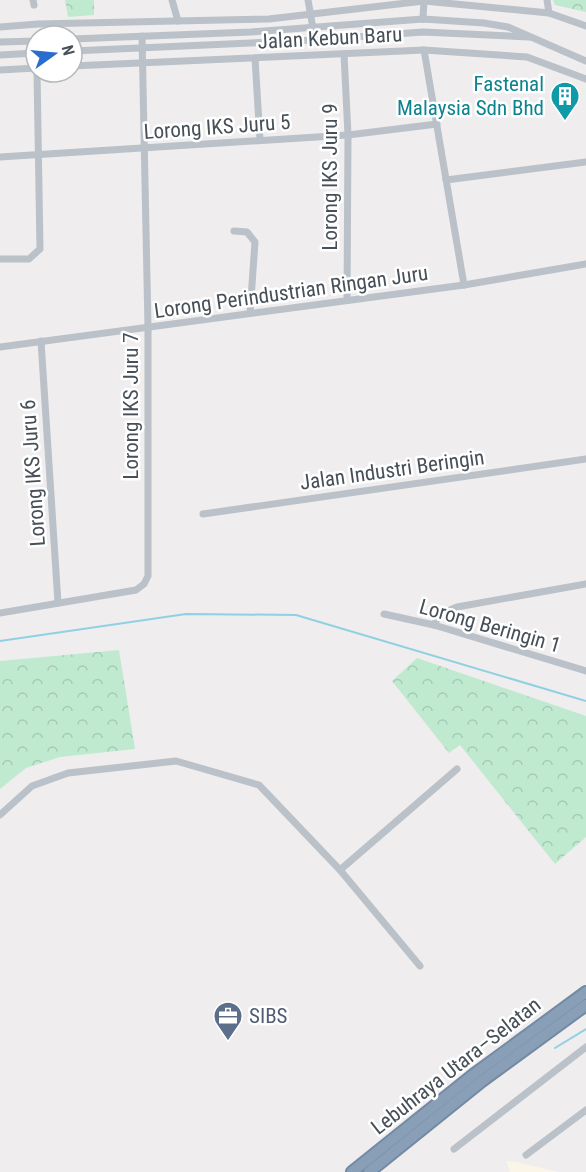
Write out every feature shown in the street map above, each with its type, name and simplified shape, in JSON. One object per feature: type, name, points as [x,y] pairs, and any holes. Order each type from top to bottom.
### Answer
[{"type":"highway","name":"Lebuhraya Utara–Selatan","points":[[352,1172],[473,1075],[586,992]]},
{"type":"highway","name":"Lebuhraya Utara–Selatan","points":[[369,1172],[482,1081],[586,1005]]},
{"type":"street","points":[[172,0],[177,21]]},
{"type":"street","points":[[308,0],[315,40]]},
{"type":"street","points":[[547,0],[549,13]]},
{"type":"street","points":[[423,19],[424,1]]},
{"type":"street","points":[[0,27],[311,16],[424,1],[549,13],[586,26]]},
{"type":"street","name":"Jalan Kebun Baru","points":[[84,39],[313,28],[423,19],[484,23],[520,30],[586,61]]},
{"type":"street","points":[[121,23],[121,38]]},
{"type":"street","name":"Jalan Kebun Baru","points":[[84,50],[315,40],[423,32],[532,37]]},
{"type":"street","name":"Lorong IKS Juru 7","points":[[58,603],[136,590],[144,584],[148,576],[148,328],[142,36]]},
{"type":"street","points":[[0,42],[24,41]]},
{"type":"street","points":[[424,50],[464,285]]},
{"type":"street","name":"Jalan Kebun Baru","points":[[84,65],[424,50],[527,57],[586,79]]},
{"type":"street","points":[[0,55],[24,54]]},
{"type":"street","name":"Lorong IKS Juru 9","points":[[344,54],[348,135],[347,300]]},
{"type":"street","points":[[255,58],[260,140]]},
{"type":"street","points":[[0,70],[24,70]]},
{"type":"street","points":[[0,259],[29,259],[40,249],[38,84]]},
{"type":"street","name":"Lorong IKS Juru 5","points":[[0,157],[348,135],[437,124]]},
{"type":"street","points":[[446,180],[586,162]]},
{"type":"street","points":[[234,231],[248,232],[255,242],[250,313]]},
{"type":"street","name":"Lorong Perindustrian Ringan Juru","points":[[0,347],[464,285],[586,264]]},
{"type":"street","name":"Lorong IKS Juru 6","points":[[41,341],[58,603]]},
{"type":"street","name":"Jalan Industri Beringin","points":[[203,514],[586,459]]},
{"type":"street","points":[[434,625],[440,614],[457,607],[586,584]]},
{"type":"street","points":[[0,613],[58,603]]},
{"type":"street","name":"Lorong Beringin 1","points":[[384,614],[434,625],[586,671]]},
{"type":"street","points":[[0,815],[32,786],[68,774],[176,761],[259,785],[340,870],[420,966]]},
{"type":"street","points":[[340,870],[457,769]]},
{"type":"street","points":[[454,1149],[585,1050]]},
{"type":"street","points":[[526,1155],[586,1110]]},
{"type":"shaded area","points":[[506,1161],[516,1162],[559,1172],[510,1172]]},
{"type":"green space","points":[[65,0],[94,0],[94,15],[68,17]]},
{"type":"green space","points":[[553,0],[586,0],[586,12],[555,5]]},
{"type":"green space","points":[[119,650],[135,749],[60,757],[26,768],[0,789],[0,661]]},
{"type":"green space","points":[[417,658],[586,716],[586,837],[555,864],[460,745],[449,753],[392,681]]},
{"type":"waterway","points":[[0,641],[186,614],[296,615],[586,701]]},
{"type":"waterway","points":[[555,1048],[586,1029]]},
{"type":"place","name":"Fastenal Malaysia Sdn Bhd","points":[[565,122]]},
{"type":"place","name":"SIBS","points":[[228,1042]]}]
